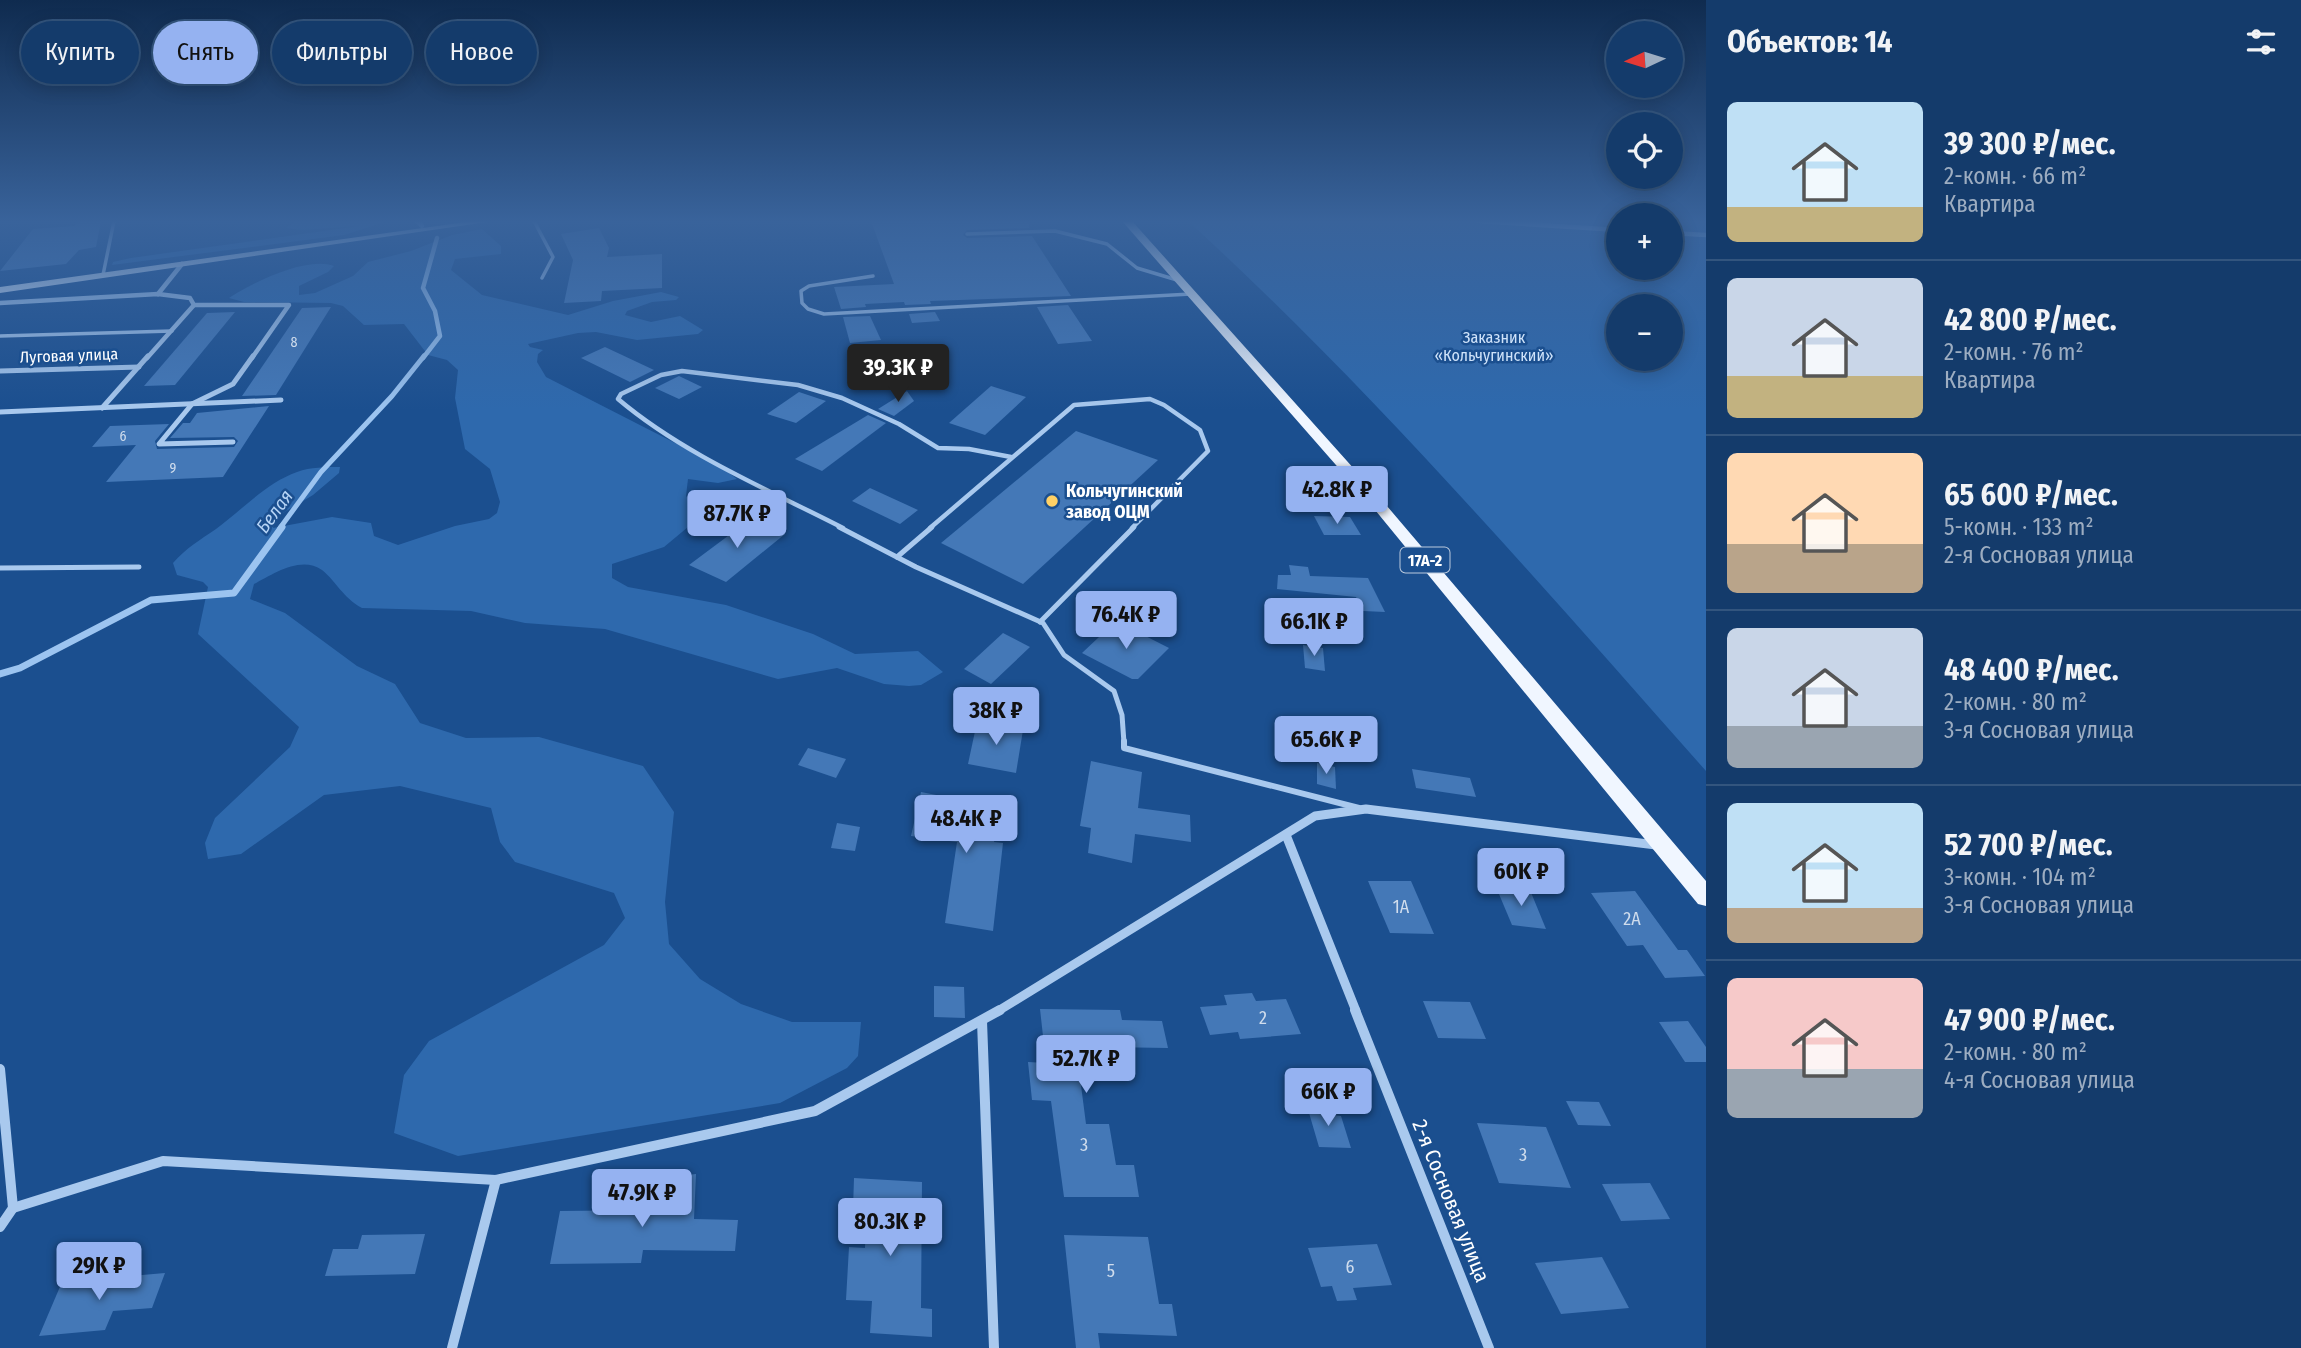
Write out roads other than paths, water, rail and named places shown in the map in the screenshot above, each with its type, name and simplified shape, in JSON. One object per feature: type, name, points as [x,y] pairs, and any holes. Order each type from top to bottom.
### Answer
[{"type":"main road","name":"17А-2","points":[[1182,284],[1376,502],[1706,897]]},
{"type":"street","points":[[0,290],[42,284]]},
{"type":"street","points":[[158,294],[166,284]]},
{"type":"street","points":[[0,303],[158,294],[190,298],[194,305],[289,305],[233,384],[192,404],[159,444],[233,442]]},
{"type":"street","name":"Луговая улица","points":[[102,408],[194,305]]},
{"type":"street","name":"Луговая улица","points":[[0,372],[139,367]]},
{"type":"street","points":[[0,412],[281,400]]},
{"type":"street","points":[[0,1227],[13,1208],[163,1161],[496,1180],[815,1111],[982,1021],[1315,816],[1366,809],[1664,846]]},
{"type":"street","name":"2-я Сосновая улица","points":[[1286,835],[1489,1348]]},
{"type":"street","points":[[982,1021],[994,1348]]},
{"type":"street","points":[[0,1069],[13,1208]]},
{"type":"street","points":[[452,1348],[496,1180]]},
{"type":"lane","points":[[822,284],[809,286],[801,291],[802,303],[808,309],[824,314],[1191,294]]},
{"type":"lane","points":[[0,337],[172,331]]},
{"type":"lane","points":[[1011,457],[968,449],[938,448],[899,424],[842,398],[798,385],[682,371],[661,375],[621,394],[618,399],[643,420],[705,457],[897,557],[1040,622],[1064,655],[1115,691],[1122,715],[1124,748],[1366,809]]},
{"type":"lane","points":[[897,557],[1074,405],[1150,399],[1164,405],[1200,430],[1208,451],[1040,622]]},
{"type":"lane","points":[[0,568],[139,567]]},
{"type":"waterway","name":"Белая","points":[[423,358],[440,336],[435,311],[423,288],[424,284]]},
{"type":"waterway","name":"Белая","points":[[280,528],[321,472],[392,396],[424,356]]},
{"type":"waterway","name":"Белая","points":[[0,674],[20,668],[151,600],[234,593],[282,527]]},
{"type":"place","name":"Кольчугинский завод ОЦМ","points":[[1052,501]]},
{"type":"park label","name":"Заказник «Кольчугинский»","points":[[1494,346]]}]
